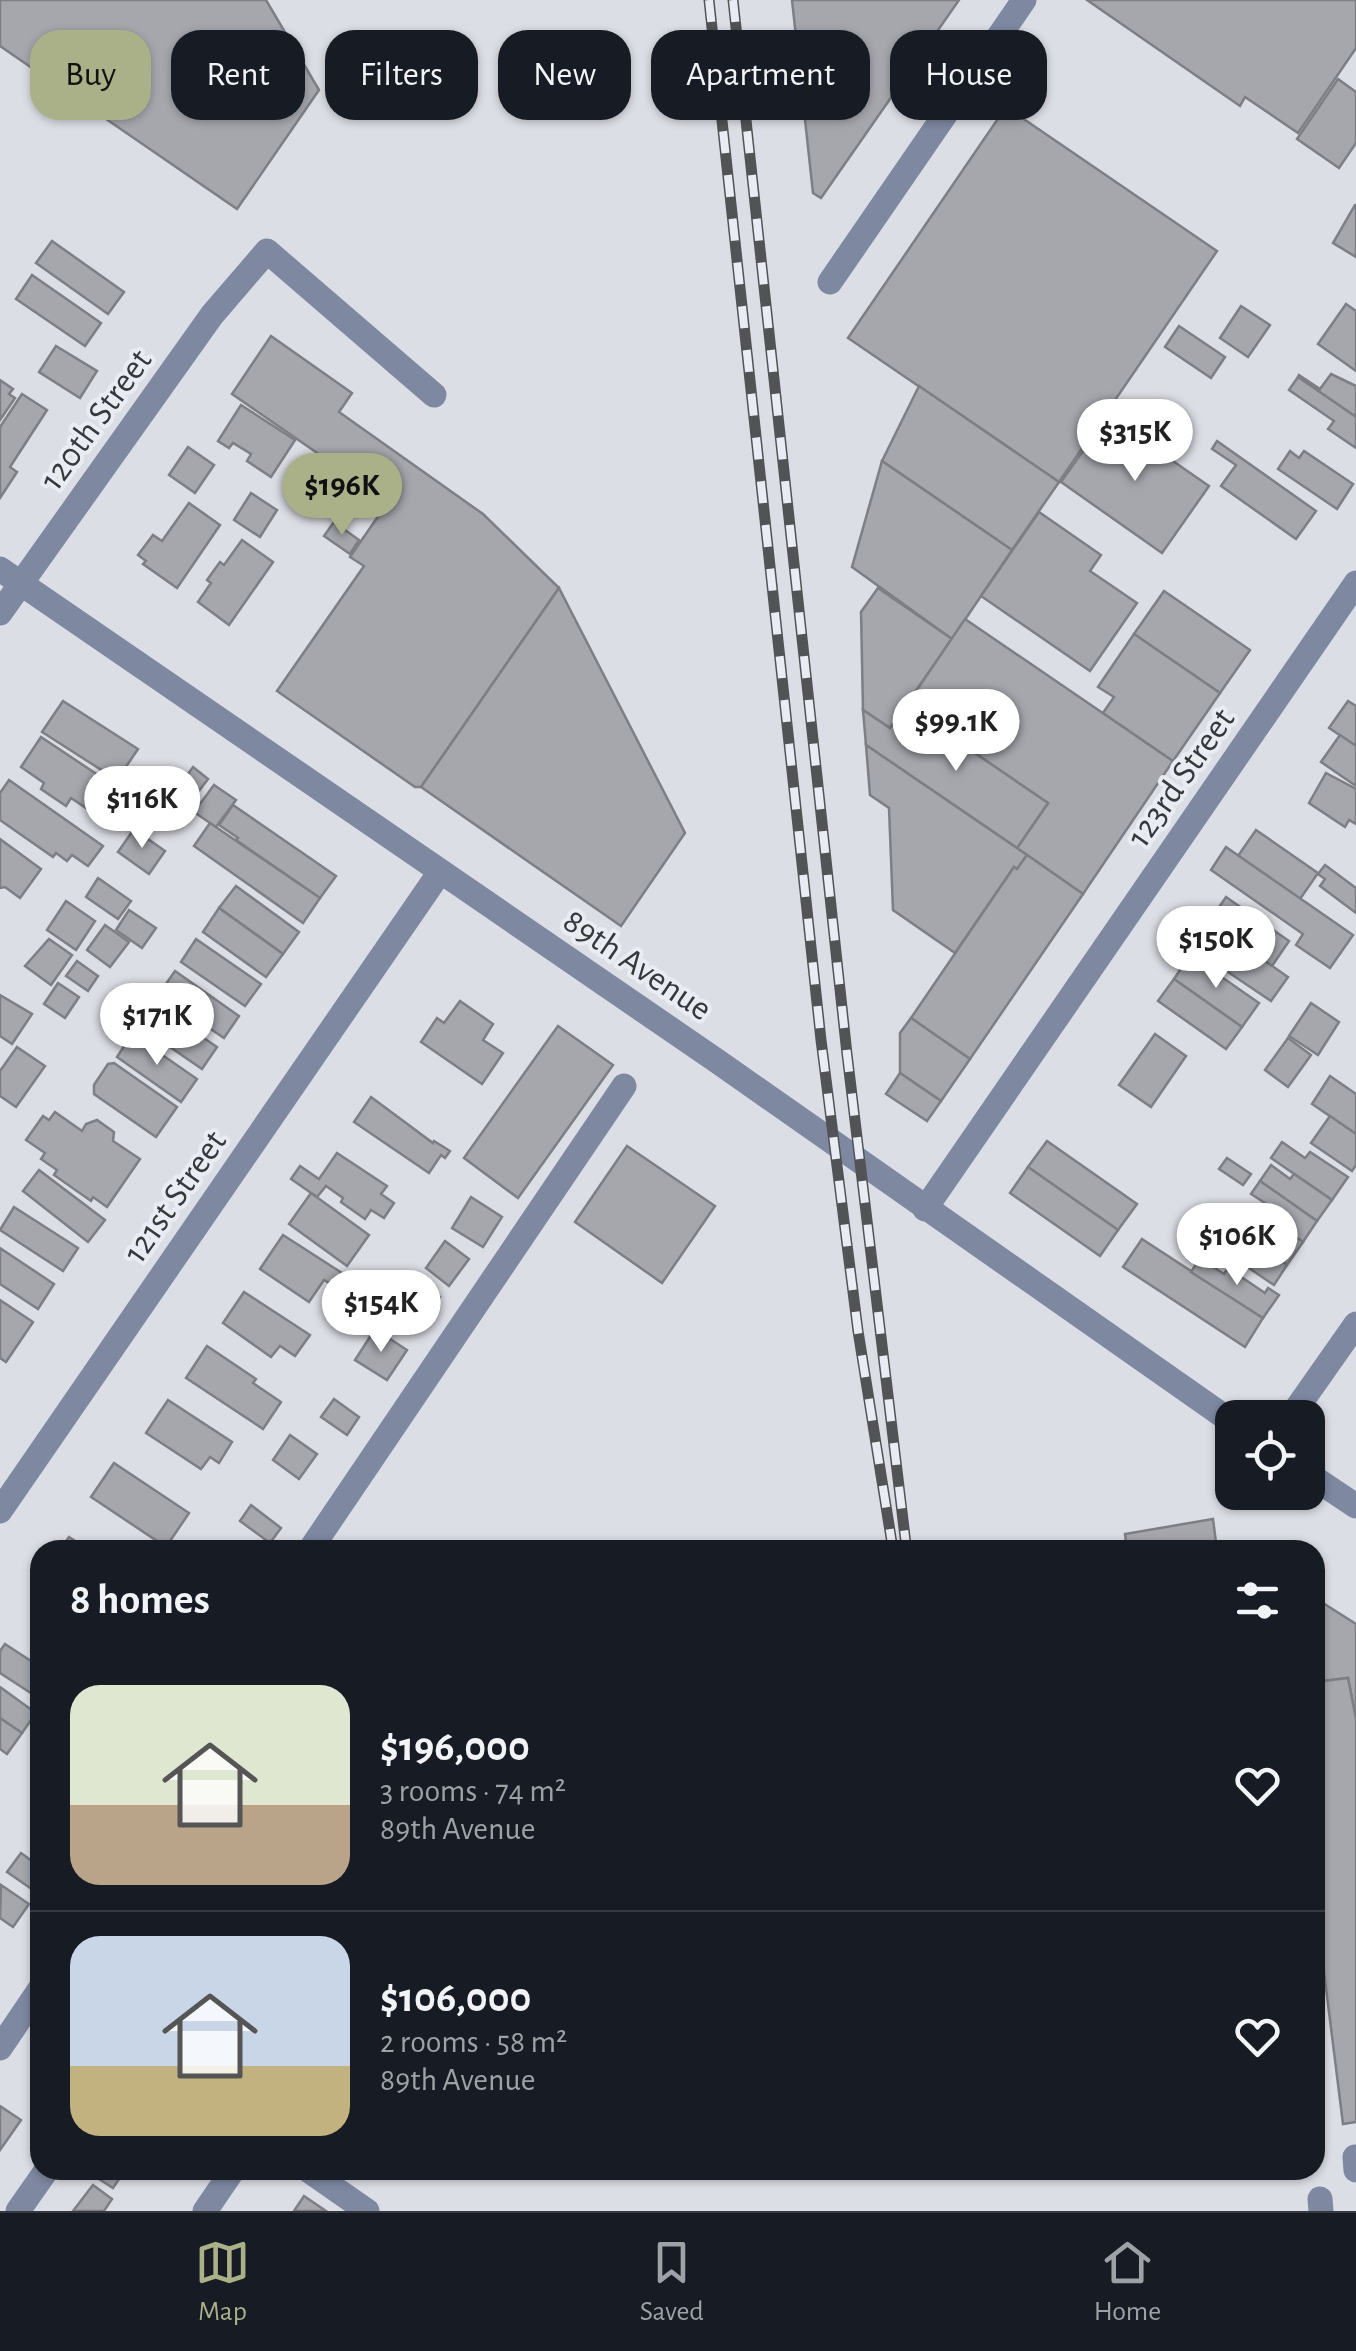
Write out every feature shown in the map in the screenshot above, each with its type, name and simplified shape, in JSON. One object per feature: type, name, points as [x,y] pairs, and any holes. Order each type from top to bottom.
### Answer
[{"type":"street","points":[[830,282],[1024,0]]},
{"type":"street","name":"120th Street","points":[[0,613],[10,576],[212,315],[267,251],[434,395]]},
{"type":"street","name":"89th Avenue","points":[[10,576],[1215,1410]]},
{"type":"street","name":"123rd Street","points":[[925,1209],[1356,583]]},
{"type":"street","name":"121st Street","points":[[0,1511],[440,872]]},
{"type":"street","points":[[317,1540],[624,1086]]},
{"type":"street","points":[[1303,1400],[1356,1324]]},
{"type":"street","points":[[1325,1485],[1356,1506]]},
{"type":"street","points":[[0,2048],[30,2004]]},
{"type":"street","points":[[1355,2157],[1356,2170]]},
{"type":"street","points":[[18,2211],[40,2180]]},
{"type":"street","points":[[205,2211],[226,2180]]},
{"type":"street","points":[[322,2180],[367,2211]]},
{"type":"building","points":[[0,0],[266,0],[284,30],[171,30],[171,120],[298,120],[237,209],[108,120],[151,120],[151,30],[30,30],[30,67],[0,46]]},
{"type":"building","points":[[792,0],[959,0],[938,30],[890,30],[890,99],[821,198],[813,193],[805,120],[870,120],[870,30],[795,30]]},
{"type":"building","points":[[1087,0],[1356,0],[1356,48],[1298,133],[1245,97],[1240,106]]},
{"type":"building","points":[[305,66],[319,90],[305,110]]},
{"type":"building","points":[[1338,79],[1356,92],[1356,143],[1339,168],[1297,139]]},
{"type":"building","points":[[997,120],[1025,120],[1217,251],[1059,482],[848,338]]},
{"type":"building","points":[[1356,205],[1356,257],[1333,243]]},
{"type":"building","points":[[52,241],[124,292],[108,314],[36,263]]},
{"type":"building","points":[[32,275],[101,323],[85,346],[16,299]]},
{"type":"building","points":[[1346,304],[1356,311],[1356,371],[1318,344]]},
{"type":"building","points":[[1241,306],[1270,325],[1248,357],[1220,338]]},
{"type":"building","points":[[1179,326],[1225,357],[1211,378],[1165,347]]},
{"type":"building","points":[[271,336],[352,393],[339,412],[483,514],[559,588],[421,787],[415,787],[277,691],[364,566],[350,557],[388,502],[232,394]]},
{"type":"building","points":[[56,346],[97,371],[80,398],[39,372]]},
{"type":"building","points":[[1331,374],[1356,386],[1356,417],[1298,377],[1320,389]]},
{"type":"building","points":[[1298,377],[1356,417],[1356,448],[1328,429],[1334,421],[1289,390]]},
{"type":"building","points":[[0,380],[13,389],[9,394],[15,398],[0,420]]},
{"type":"building","points":[[919,386],[1059,482],[1012,550],[882,461]]},
{"type":"building","points":[[22,394],[47,410],[10,467],[17,472],[0,498],[0,427]]},
{"type":"building","points":[[241,405],[295,440],[271,477],[247,461],[251,454],[233,443],[229,448],[218,441]]},
{"type":"building","points":[[1108,416],[1209,486],[1162,553],[1061,482]]},
{"type":"building","points":[[1217,441],[1316,511],[1296,539],[1221,486],[1236,465],[1212,449]]},
{"type":"building","points":[[188,447],[214,465],[195,493],[169,475]]},
{"type":"building","points":[[1290,451],[1299,458],[1304,451],[1353,484],[1337,509],[1278,469]]},
{"type":"building","points":[[882,461],[1012,550],[952,639],[852,567]]},
{"type":"building","points":[[251,493],[277,510],[260,537],[234,520]]},
{"type":"building","points":[[189,503],[220,525],[177,588],[143,564],[146,561],[138,555],[153,535],[162,541]]},
{"type":"building","points":[[1039,512],[1101,555],[1090,571],[1137,603],[1090,671],[981,596]]},
{"type":"building","points":[[334,522],[359,540],[350,554],[324,536]]},
{"type":"building","points":[[242,540],[273,562],[229,625],[198,602],[211,583],[207,580]]},
{"type":"building","points":[[559,588],[685,833],[621,926],[421,787]]},
{"type":"building","points":[[878,588],[952,639],[890,728],[863,710],[861,612]]},
{"type":"building","points":[[1164,591],[1250,650],[1220,693],[1134,634]]},
{"type":"building","points":[[965,619],[1173,761],[1083,894],[1017,848],[1048,803],[906,706]]},
{"type":"building","points":[[1134,634],[1220,693],[1173,761],[1103,713],[1114,697],[1098,687]]},
{"type":"building","points":[[63,701],[138,749],[117,780],[42,732]]},
{"type":"building","points":[[1348,701],[1356,706],[1356,746],[1329,728]]},
{"type":"building","points":[[906,706],[1048,803],[1017,848],[866,745],[863,710],[890,728]]},
{"type":"building","points":[[1340,735],[1356,746],[1356,786],[1321,762]]},
{"type":"building","points":[[41,737],[119,789],[104,811],[90,803],[86,808],[71,798],[66,806],[41,789],[44,783],[21,767]]},
{"type":"building","points":[[866,745],[1027,855],[1017,869],[1014,867],[955,953],[893,910],[889,808],[870,795]]},
{"type":"building","points":[[193,767],[208,779],[187,807],[172,796]]},
{"type":"building","points":[[1326,773],[1356,789],[1356,824],[1349,820],[1345,827],[1309,803]]},
{"type":"building","points":[[9,780],[103,846],[88,866],[72,855],[67,861],[56,853],[53,857],[0,820],[0,793]]},
{"type":"building","points":[[214,785],[236,800],[216,827],[194,812]]},
{"type":"building","points":[[233,805],[336,876],[320,898],[219,825]]},
{"type":"building","points":[[210,823],[320,898],[303,923],[194,846]]},
{"type":"building","points":[[134,829],[165,851],[149,874],[118,852]]},
{"type":"building","points":[[1256,830],[1318,873],[1300,899],[1238,856]]},
{"type":"building","points":[[0,839],[41,869],[20,898],[5,887],[0,888]]},
{"type":"building","points":[[1226,847],[1353,935],[1330,968],[1296,945],[1303,934],[1211,870]]},
{"type":"building","points":[[1027,855],[1083,894],[970,1059],[911,1018],[1014,867],[1017,869]]},
{"type":"building","points":[[1325,865],[1356,888],[1356,913],[1320,886],[1325,879],[1318,874]]},
{"type":"building","points":[[98,878],[131,901],[118,919],[86,897]]},
{"type":"building","points":[[236,886],[299,932],[283,954],[219,908]]},
{"type":"building","points":[[1226,897],[1289,941],[1272,966],[1209,922]]},
{"type":"building","points":[[66,901],[95,921],[76,950],[47,930]]},
{"type":"building","points":[[219,908],[283,954],[266,977],[203,932]]},
{"type":"building","points":[[129,910],[156,928],[142,948],[116,930]]},
{"type":"building","points":[[1209,922],[1288,977],[1271,1001],[1191,947]]},
{"type":"building","points":[[105,925],[129,942],[110,967],[87,950]]},
{"type":"building","points":[[49,939],[72,955],[51,985],[25,966]]},
{"type":"building","points":[[196,939],[261,984],[245,1006],[181,962]]},
{"type":"building","points":[[1190,955],[1259,1003],[1242,1027],[1174,979]]},
{"type":"building","points":[[77,961],[98,976],[88,991],[66,976]]},
{"type":"building","points":[[175,971],[239,1016],[224,1038],[159,994]]},
{"type":"building","points":[[1174,979],[1242,1027],[1226,1049],[1158,1001]]},
{"type":"building","points":[[58,983],[79,997],[65,1018],[44,1004]]},
{"type":"building","points":[[0,995],[32,1014],[12,1044],[0,1036]]},
{"type":"building","points":[[460,1001],[493,1024],[483,1040],[503,1053],[482,1084],[421,1042],[437,1018],[444,1023]]},
{"type":"building","points":[[153,1003],[217,1047],[202,1069],[138,1025]]},
{"type":"building","points":[[1311,1003],[1339,1022],[1318,1055],[1289,1036]]},
{"type":"building","points":[[911,1018],[970,1059],[941,1101],[900,1073],[900,1033]]},
{"type":"building","points":[[558,1026],[613,1065],[518,1198],[464,1158]]},
{"type":"building","points":[[132,1034],[197,1079],[181,1102],[117,1057]]},
{"type":"building","points":[[1155,1034],[1186,1056],[1151,1107],[1119,1085]]},
{"type":"building","points":[[1288,1038],[1311,1055],[1288,1087],[1265,1070]]},
{"type":"building","points":[[17,1047],[45,1066],[16,1107],[0,1096],[0,1071]]},
{"type":"building","points":[[114,1063],[177,1107],[156,1137],[94,1094],[94,1085],[108,1064]]},
{"type":"building","points":[[900,1073],[941,1101],[927,1121],[886,1094]]},
{"type":"building","points":[[1330,1076],[1356,1094],[1356,1134],[1312,1104]]},
{"type":"building","points":[[371,1097],[450,1151],[445,1158],[441,1155],[429,1173],[354,1122]]},
{"type":"building","points":[[55,1112],[82,1131],[86,1124],[97,1120],[114,1132],[113,1141],[140,1159],[107,1207],[93,1197],[91,1201],[54,1175],[57,1170],[41,1159],[45,1153],[26,1140],[43,1116],[49,1120]]},
{"type":"building","points":[[1330,1116],[1356,1134],[1356,1165],[1352,1171],[1311,1143]]},
{"type":"building","points":[[1047,1141],[1137,1204],[1118,1230],[1028,1167]]},
{"type":"building","points":[[1282,1142],[1305,1158],[1310,1152],[1348,1177],[1332,1200],[1271,1158]]},
{"type":"building","points":[[627,1146],[715,1206],[662,1283],[575,1222]]},
{"type":"building","points":[[337,1153],[387,1186],[381,1194],[394,1203],[384,1218],[371,1210],[365,1219],[326,1186],[317,1197],[291,1179],[300,1166],[319,1179]]},
{"type":"building","points":[[1227,1158],[1251,1174],[1243,1185],[1219,1169]]},
{"type":"building","points":[[1271,1165],[1290,1179],[1294,1174],[1332,1200],[1317,1221],[1260,1181]]},
{"type":"building","points":[[1028,1167],[1118,1230],[1100,1256],[1010,1193]]},
{"type":"building","points":[[39,1170],[105,1220],[88,1242],[23,1191]]},
{"type":"building","points":[[1260,1181],[1317,1221],[1303,1242],[1265,1215],[1271,1207],[1251,1194]]},
{"type":"building","points":[[311,1193],[369,1235],[347,1266],[289,1224]]},
{"type":"building","points":[[471,1197],[502,1217],[483,1247],[452,1228]]},
{"type":"building","points":[[14,1207],[78,1248],[63,1271],[0,1230]]},
{"type":"building","points":[[1238,1212],[1258,1226],[1265,1215],[1303,1242],[1287,1265],[1229,1225]]},
{"type":"building","points":[[1229,1225],[1287,1265],[1274,1285],[1215,1245]]},
{"type":"building","points":[[283,1235],[342,1273],[334,1286],[324,1280],[309,1302],[260,1269]]},
{"type":"building","points":[[1142,1239],[1263,1318],[1245,1347],[1123,1267]]},
{"type":"building","points":[[445,1241],[469,1259],[449,1286],[426,1268]]},
{"type":"building","points":[[0,1248],[54,1284],[38,1309],[0,1284]]},
{"type":"building","points":[[1200,1258],[1224,1274],[1228,1268],[1265,1293],[1268,1288],[1279,1295],[1263,1318],[1191,1272]]},
{"type":"building","points":[[413,1280],[440,1297],[422,1326],[395,1310]]},
{"type":"building","points":[[244,1292],[310,1335],[295,1356],[280,1346],[271,1357],[223,1323]]},
{"type":"building","points":[[0,1300],[33,1322],[6,1362],[0,1358]]},
{"type":"building","points":[[375,1329],[407,1350],[387,1380],[355,1360]]},
{"type":"building","points":[[207,1346],[256,1379],[253,1383],[281,1402],[263,1429],[186,1378]]},
{"type":"building","points":[[334,1399],[359,1417],[347,1435],[321,1417]]},
{"type":"building","points":[[168,1400],[232,1442],[219,1463],[210,1457],[201,1469],[146,1433]]},
{"type":"building","points":[[290,1435],[317,1454],[299,1479],[273,1460]]},
{"type":"building","points":[[114,1463],[189,1513],[171,1540],[156,1540],[91,1497]]},
{"type":"building","points":[[251,1505],[281,1528],[272,1540],[266,1540],[240,1521]]},
{"type":"building","points":[[1213,1519],[1216,1540],[1126,1540],[1125,1534]]},
{"type":"building","points":[[1325,1604],[1356,1624],[1356,1719],[1348,1678],[1325,1681]]},
{"type":"building","points":[[5,1644],[30,1660],[30,1692],[0,1673],[0,1651]]},
{"type":"building","points":[[1348,1678],[1356,1719],[1356,2122],[1343,2124],[1325,1980],[1325,1681]]},
{"type":"building","points":[[0,1687],[30,1709],[30,1722],[22,1733],[0,1718]]},
{"type":"building","points":[[0,1718],[22,1733],[7,1754],[0,1749]]},
{"type":"building","points":[[21,1853],[30,1860],[30,1888],[7,1872]]},
{"type":"building","points":[[1,1885],[29,1904],[13,1927],[0,1918]]},
{"type":"building","points":[[0,2106],[21,2120],[0,2150]]},
{"type":"building","points":[[101,2180],[118,2180],[113,2188]]},
{"type":"building","points":[[93,2185],[112,2199],[104,2211],[73,2211]]},
{"type":"building","points":[[304,2196],[326,2211],[294,2211]]},
{"type":"railway","points":[[709,0],[821,1040],[858,1331],[891,1540]]},
{"type":"railway","points":[[733,0],[847,1054],[905,1540]]}]
